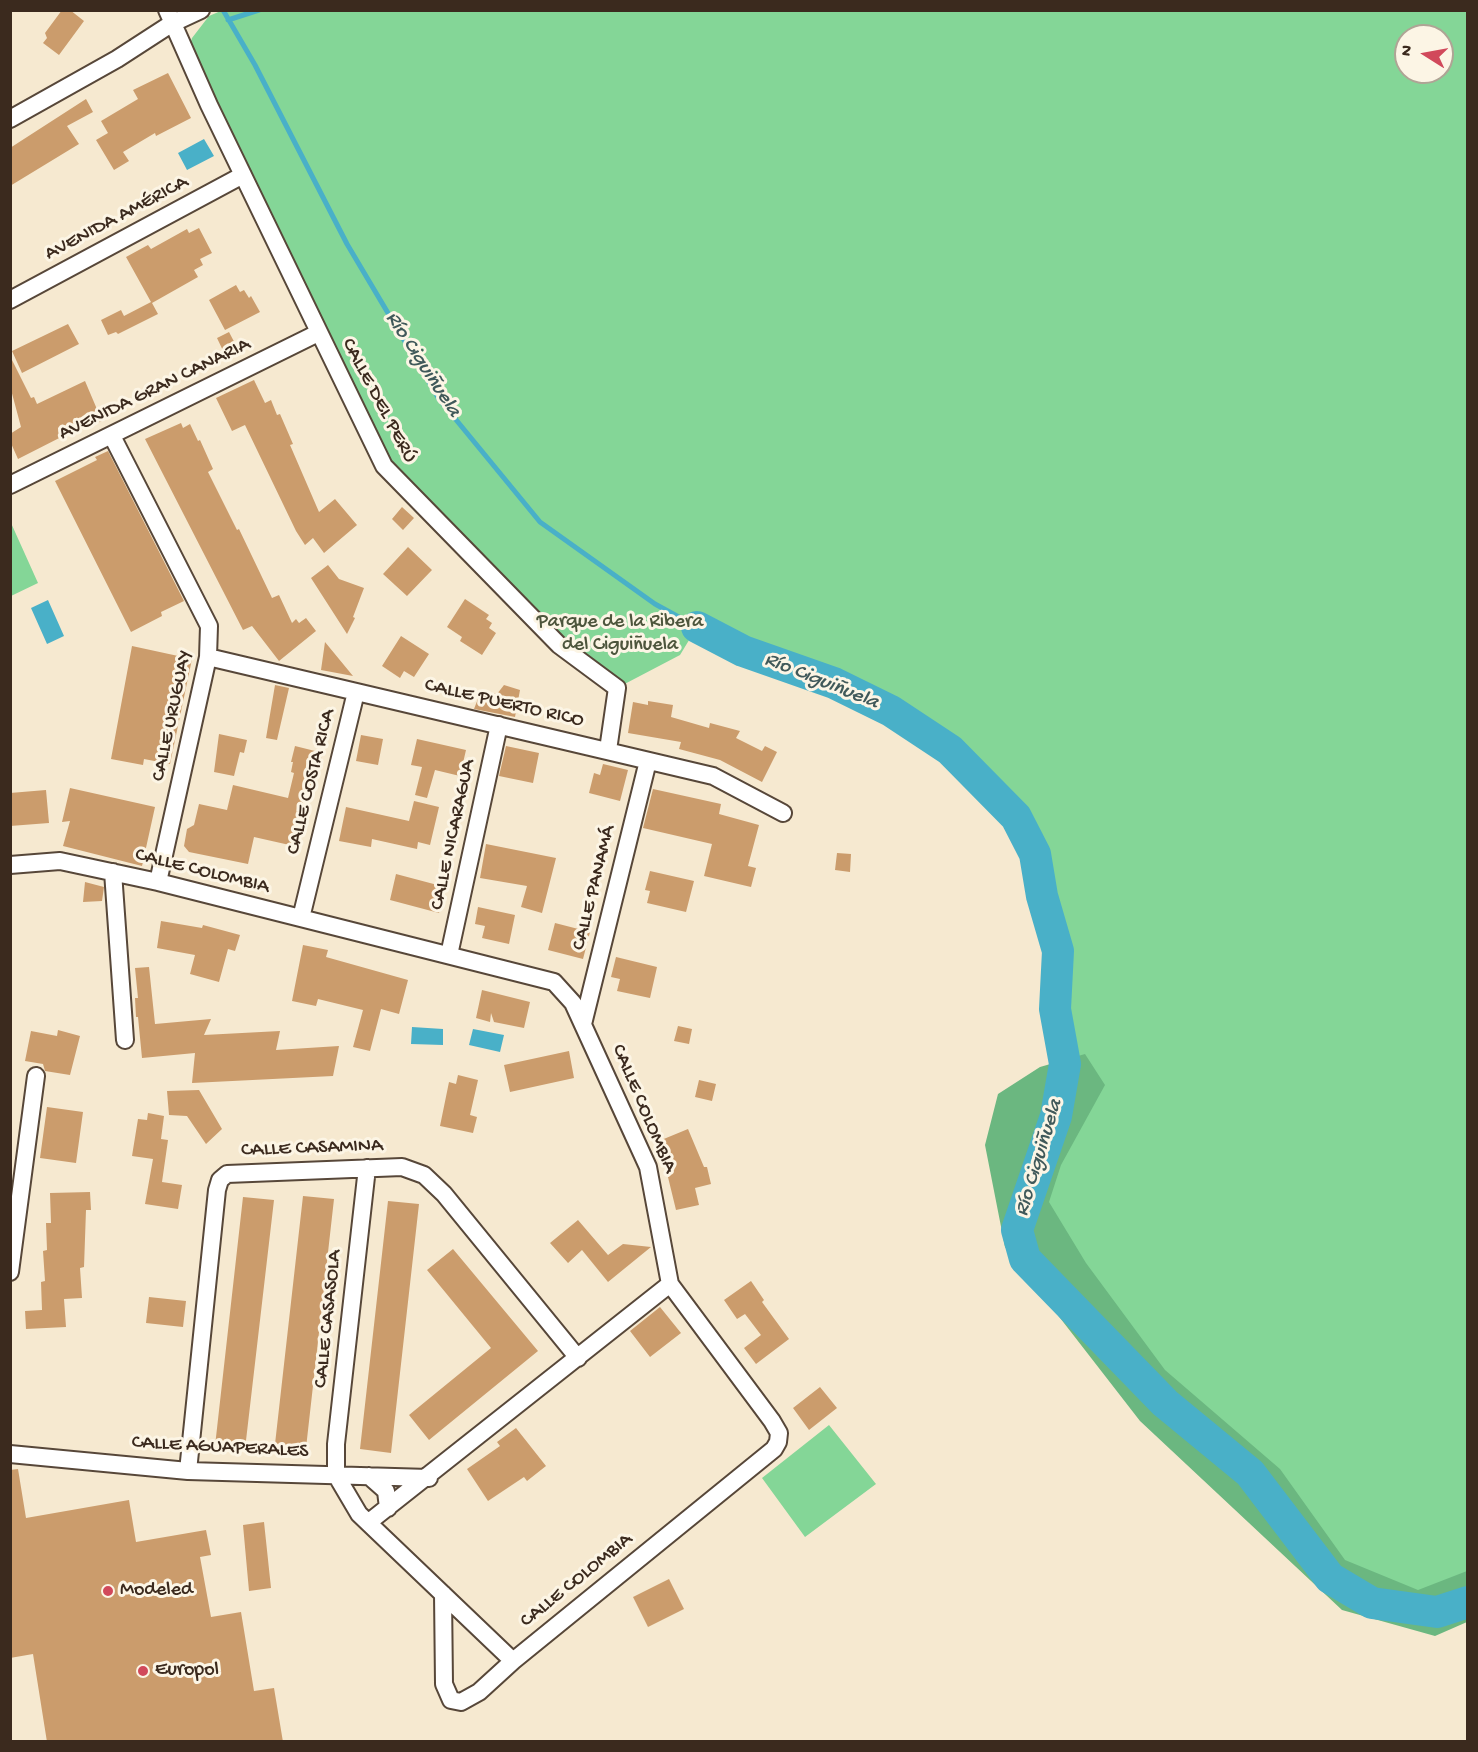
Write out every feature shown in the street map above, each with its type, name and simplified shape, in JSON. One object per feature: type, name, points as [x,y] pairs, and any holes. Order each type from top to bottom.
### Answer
[{"type":"street","points":[[10,119],[117,59],[169,17],[201,10]]},
{"type":"street","name":"CALLE DEL PERÚ","points":[[169,17],[378,455],[391,475],[559,645],[617,688],[608,750]]},
{"type":"street","name":"AVENIDA AMÉRICA","points":[[10,300],[243,175]]},
{"type":"street","name":"AVENIDA GRAN CANARIA","points":[[10,485],[318,333]]},
{"type":"street","name":"CALLE URUGUAY","points":[[112,436],[209,626],[208,657],[158,882]]},
{"type":"street","name":"CALLE PUERTO RICO","points":[[208,657],[713,776],[783,813]]},
{"type":"street","name":"CALLE COSTA RICA","points":[[301,918],[356,692]]},
{"type":"street","name":"CALLE NICARAGUA","points":[[449,955],[499,725]]},
{"type":"street","name":"CALLE PANAMÁ","points":[[583,1024],[648,761]]},
{"type":"street","name":"CALLE COLOMBIA","points":[[10,865],[60,861],[158,882],[554,982],[573,1003],[648,1167],[670,1284],[772,1421],[779,1433],[778,1442],[765,1456],[469,1699],[461,1702],[451,1700],[444,1684],[443,1593]]},
{"type":"street","points":[[114,872],[125,1040]]},
{"type":"street","points":[[10,1272],[36,1076]]},
{"type":"street","name":"CALLE CASAMINA","points":[[188,1470],[220,1180],[227,1174],[402,1167],[424,1175],[444,1194],[578,1358]]},
{"type":"street","name":"CALLE CASASOLA","points":[[336,1475],[336,1444],[368,1168]]},
{"type":"street","points":[[369,1522],[429,1478],[670,1284]]},
{"type":"street","name":"CALLE AGUAPERALES","points":[[10,1454],[188,1470],[429,1478]]},
{"type":"street","points":[[336,1475],[352,1504],[369,1522],[513,1661]]},
{"type":"street","points":[[369,1476],[386,1491],[388,1508]]},
{"type":"green space","name":"Parque de la Ribera del Ciguiñuela","points":[[223,10],[1467,11],[1467,1602],[1372,1603],[1025,1259],[1065,1064],[1055,1009],[1058,951],[1042,896],[1035,854],[1016,817],[950,750],[891,711],[834,683],[743,651],[697,627],[680,655],[617,688],[391,475],[186,57],[192,38],[209,16]]},
{"type":"green space","points":[[11,523],[38,583],[10,596]]},
{"type":"green space","points":[[1085,1054],[1105,1085],[1061,1165],[1049,1202],[1086,1263],[1165,1370],[1280,1469],[1345,1560],[1418,1590],[1467,1571],[1467,1622],[1435,1636],[1342,1610],[1140,1421],[1005,1247],[985,1145],[998,1094],[1040,1067]]},
{"type":"green space","points":[[829,1425],[876,1484],[805,1537],[762,1478]]},
{"type":"water","points":[[204,139],[214,156],[187,170],[178,153]]},
{"type":"water","points":[[48,600],[64,636],[47,644],[31,608]]},
{"type":"water","points":[[412,1027],[443,1029],[443,1045],[411,1044]]},
{"type":"water","points":[[473,1029],[504,1035],[500,1052],[469,1045]]},
{"type":"building","points":[[62,10],[70,10],[84,21],[59,55],[43,43],[47,38],[45,33]]},
{"type":"building","points":[[168,73],[191,118],[156,136],[155,133],[123,152],[129,161],[114,170],[96,140],[108,133],[101,121],[138,99],[133,90]]},
{"type":"building","points":[[86,99],[93,112],[67,126],[79,144],[10,186],[10,148]]},
{"type":"building","points":[[199,228],[212,253],[200,259],[203,265],[194,270],[198,277],[152,303],[158,314],[118,334],[116,332],[108,335],[101,320],[121,310],[124,316],[151,302],[126,257],[148,245],[151,249],[187,229],[189,233]]},
{"type":"building","points":[[236,285],[240,292],[244,290],[249,298],[251,296],[260,312],[225,330],[209,300]]},
{"type":"building","points":[[68,324],[79,344],[22,373],[12,351]]},
{"type":"building","points":[[229,332],[240,353],[227,359],[217,338]]},
{"type":"building","points":[[10,356],[31,398],[34,397],[37,404],[85,381],[102,421],[76,432],[75,430],[18,459],[10,441],[10,434],[21,427],[10,386]]},
{"type":"building","points":[[254,380],[265,403],[271,400],[277,415],[280,414],[293,444],[290,445],[319,512],[335,499],[357,525],[324,553],[313,538],[305,545],[245,425],[232,431],[216,398]]},
{"type":"building","points":[[181,423],[183,428],[190,424],[198,441],[200,440],[213,469],[208,472],[237,530],[239,529],[272,598],[279,595],[292,623],[296,619],[299,623],[306,618],[316,631],[279,661],[252,626],[243,630],[145,439]]},
{"type":"building","points":[[108,451],[184,601],[161,612],[162,616],[131,632],[55,481],[97,460],[95,457]]},
{"type":"building","points":[[402,507],[414,518],[403,530],[392,519]]},
{"type":"building","points":[[408,547],[432,570],[407,596],[383,574]]},
{"type":"building","points":[[328,565],[339,579],[364,588],[353,617],[355,618],[347,634],[311,578]]},
{"type":"building","points":[[465,599],[489,615],[486,619],[492,623],[489,628],[496,633],[482,655],[460,641],[462,637],[447,627]]},
{"type":"building","points":[[401,636],[429,654],[414,677],[404,671],[400,678],[382,666]]},
{"type":"building","points":[[325,642],[353,676],[321,670]]},
{"type":"building","points":[[132,646],[192,659],[170,764],[144,759],[143,765],[111,759]]},
{"type":"building","points":[[275,685],[289,688],[277,740],[266,738]]},
{"type":"building","points":[[504,685],[520,690],[515,717],[474,709],[481,691],[497,694]]},
{"type":"building","points":[[648,701],[673,705],[671,717],[709,728],[710,723],[740,731],[736,738],[762,751],[765,746],[777,752],[762,782],[720,760],[679,749],[681,742],[628,733],[633,702],[648,705]]},
{"type":"building","points":[[219,734],[247,740],[244,753],[240,752],[234,776],[214,772]]},
{"type":"building","points":[[361,735],[383,739],[378,765],[356,761]]},
{"type":"building","points":[[417,739],[466,750],[460,776],[435,770],[427,798],[415,795],[422,767],[411,765]]},
{"type":"building","points":[[295,746],[323,753],[313,794],[305,792],[294,846],[254,837],[248,864],[189,852],[184,846],[187,829],[194,825],[199,804],[227,810],[233,785],[288,798],[294,773],[291,772],[293,762],[291,762]]},
{"type":"building","points":[[506,746],[539,753],[533,783],[499,776]]},
{"type":"building","points":[[603,764],[628,770],[620,801],[589,793],[594,773],[600,775]]},
{"type":"building","points":[[70,788],[155,807],[142,866],[63,846],[70,821],[62,822]]},
{"type":"building","points":[[653,789],[721,804],[719,814],[759,825],[748,866],[756,868],[751,887],[704,876],[712,844],[643,828]]},
{"type":"building","points":[[46,790],[49,823],[10,826],[10,793]]},
{"type":"building","points":[[414,801],[439,807],[430,845],[418,842],[417,849],[372,839],[371,847],[339,841],[346,807],[409,821]]},
{"type":"building","points":[[486,844],[556,858],[542,913],[521,907],[527,886],[480,878]]},
{"type":"building","points":[[837,853],[851,854],[850,872],[835,870]]},
{"type":"building","points":[[650,871],[694,881],[686,912],[647,903],[650,891],[645,890]]},
{"type":"building","points":[[396,874],[445,887],[439,913],[390,900]]},
{"type":"building","points":[[85,882],[104,887],[102,901],[83,902]]},
{"type":"building","points":[[478,907],[515,915],[509,944],[482,938],[485,926],[475,924]]},
{"type":"building","points":[[161,921],[202,928],[203,925],[240,935],[235,951],[228,949],[219,982],[190,974],[195,955],[157,948]]},
{"type":"building","points":[[555,923],[590,932],[583,959],[548,950]]},
{"type":"building","points":[[303,945],[328,950],[326,957],[408,980],[399,1014],[381,1009],[370,1051],[353,1047],[363,1010],[318,999],[316,1006],[292,1001]]},
{"type":"building","points":[[616,957],[657,967],[650,998],[617,991],[620,979],[611,977]]},
{"type":"building","points":[[149,967],[155,1024],[211,1019],[204,1035],[280,1031],[276,1050],[339,1046],[333,1076],[192,1083],[195,1053],[142,1058],[138,1017],[136,1017],[135,998],[138,998],[135,968]]},
{"type":"building","points":[[482,990],[530,1002],[524,1028],[494,1022],[491,1013],[490,1022],[476,1018]]},
{"type":"building","points":[[678,1026],[692,1029],[689,1044],[674,1041]]},
{"type":"building","points":[[58,1030],[80,1036],[70,1075],[45,1071],[43,1064],[25,1061],[31,1031],[57,1036]]},
{"type":"building","points":[[569,1051],[574,1078],[510,1092],[504,1065]]},
{"type":"building","points":[[458,1075],[478,1080],[470,1115],[477,1117],[473,1133],[440,1126],[449,1082],[456,1084]]},
{"type":"building","points":[[699,1080],[716,1084],[712,1101],[695,1097]]},
{"type":"building","points":[[199,1090],[222,1129],[206,1144],[187,1116],[169,1115],[167,1091]]},
{"type":"building","points":[[47,1107],[83,1112],[76,1163],[40,1158]]},
{"type":"building","points":[[148,1113],[164,1116],[161,1139],[168,1140],[162,1182],[182,1185],[178,1209],[145,1204],[153,1159],[132,1156],[138,1119],[147,1120]]},
{"type":"building","points":[[688,1129],[704,1167],[707,1167],[711,1184],[695,1188],[699,1205],[676,1210],[667,1173],[654,1143]]},
{"type":"building","points":[[90,1192],[91,1210],[86,1210],[84,1267],[80,1268],[82,1298],[64,1299],[66,1327],[26,1329],[25,1311],[42,1310],[41,1282],[45,1281],[43,1251],[47,1250],[46,1223],[51,1223],[50,1193]]},
{"type":"building","points":[[303,1196],[334,1199],[306,1448],[275,1444]]},
{"type":"building","points":[[243,1197],[274,1200],[245,1449],[215,1446]]},
{"type":"building","points":[[388,1201],[419,1204],[391,1453],[360,1449]]},
{"type":"building","points":[[578,1220],[608,1255],[623,1244],[651,1247],[608,1282],[582,1250],[568,1263],[550,1243]]},
{"type":"building","points":[[453,1249],[538,1351],[429,1440],[409,1415],[491,1348],[427,1270]]},
{"type":"building","points":[[751,1281],[764,1300],[762,1302],[789,1339],[756,1364],[744,1348],[761,1335],[745,1314],[737,1319],[724,1300]]},
{"type":"building","points":[[149,1297],[186,1301],[183,1327],[146,1323]]},
{"type":"building","points":[[660,1307],[681,1333],[650,1357],[630,1331]]},
{"type":"building","points":[[820,1387],[837,1408],[809,1430],[793,1408]]},
{"type":"building","points":[[516,1428],[546,1466],[527,1481],[524,1477],[488,1501],[467,1469],[500,1446],[497,1442]]},
{"type":"building","points":[[18,1469],[26,1518],[129,1500],[136,1542],[206,1530],[211,1555],[200,1557],[211,1617],[241,1612],[254,1691],[274,1688],[283,1742],[47,1742],[33,1654],[10,1658],[10,1470]]},
{"type":"building","points":[[264,1522],[271,1588],[249,1591],[243,1525]]},
{"type":"building","points":[[669,1579],[684,1609],[648,1627],[633,1597]]},
{"type":"waterway","name":"Río Ciguiñuela","points":[[223,10],[255,65],[347,244],[439,399],[540,522],[655,604],[697,627]]},
{"type":"waterway","points":[[228,20],[259,10]]},
{"type":"waterway","name":"Río Ciguiñuela","points":[[697,627],[743,651],[834,683],[891,711],[950,750],[1016,817],[1035,854],[1042,896],[1058,951],[1055,1009],[1065,1064],[1056,1116],[1017,1230],[1025,1259],[1165,1403],[1250,1473],[1330,1578],[1372,1603],[1437,1612],[1468,1602]]},
{"type":"place","name":"Modeled","points":[[108,1591]]},
{"type":"place","name":"Europol","points":[[143,1671]]}]
